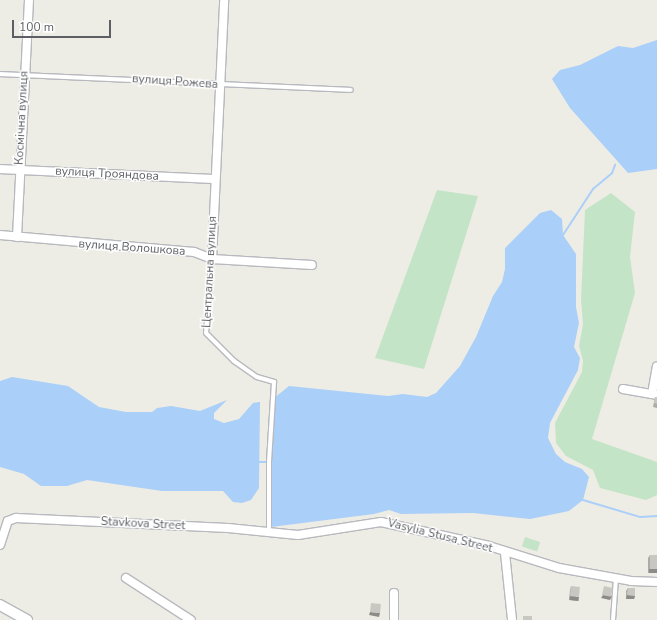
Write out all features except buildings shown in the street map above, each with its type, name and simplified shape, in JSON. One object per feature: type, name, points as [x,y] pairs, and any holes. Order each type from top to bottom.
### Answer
[{"type":"street","name":"Космічна вулиця","points":[[17,237],[29,0]]},
{"type":"street","name":"Центральна вулиця","points":[[212,258],[214,179],[224,0]]},
{"type":"street","name":"вулиця Трояндова","points":[[0,169],[214,179]]},
{"type":"street","name":"вулиця Волошкова","points":[[0,235],[194,252],[212,258],[312,265]]},
{"type":"street","points":[[623,389],[655,395],[657,366]]},
{"type":"street","name":"Stavkova Street","points":[[0,545],[8,521],[16,518],[269,532]]},
{"type":"street","name":"Vasylia Stusa Street","points":[[269,532],[298,535],[381,522],[489,546],[505,553],[559,568],[616,578],[657,582]]},
{"type":"street","points":[[505,553],[512,620]]},
{"type":"street","points":[[126,578],[191,620]]},
{"type":"street","points":[[394,593],[394,620]]},
{"type":"street","points":[[0,605],[25,618]]},
{"type":"lane","name":"вулиця Рожева","points":[[0,74],[219,86],[350,90]]},
{"type":"lane","name":"Центральна вулиця","points":[[212,258],[206,333],[234,361],[257,377],[274,382],[269,462],[269,532]]},
{"type":"lane","points":[[612,620],[616,578]]},
{"type":"green space","points":[[437,190],[478,196],[424,369],[375,358]]},
{"type":"green space","points":[[611,193],[635,212],[630,257],[635,293],[592,439],[657,462],[657,495],[646,500],[600,488],[593,470],[566,456],[556,443],[555,423],[582,372],[583,361],[579,346],[583,324],[581,300],[585,210]]},
{"type":"green space","points":[[525,537],[540,542],[537,551],[522,547]]},
{"type":"water","points":[[657,40],[657,169],[628,173],[570,108],[552,79],[560,70],[580,65],[618,46],[633,48]]},
{"type":"water","points":[[551,210],[562,219],[563,235],[576,254],[576,307],[579,323],[574,347],[580,358],[578,370],[550,423],[548,438],[556,454],[565,462],[582,469],[589,477],[583,500],[569,511],[530,519],[473,513],[401,514],[389,510],[374,514],[271,527],[269,462],[273,399],[289,386],[388,396],[403,394],[427,397],[436,393],[460,366],[476,337],[493,296],[502,282],[505,269],[505,248],[540,213]]},
{"type":"water","points":[[12,377],[68,386],[99,407],[126,412],[152,412],[157,408],[171,406],[200,411],[227,400],[214,413],[214,419],[224,423],[239,419],[253,403],[260,402],[259,488],[251,500],[242,503],[233,502],[223,491],[162,491],[87,480],[67,486],[41,486],[24,474],[0,467],[0,381]]},
{"type":"waterway","points":[[563,235],[593,189],[612,173],[615,165]]},
{"type":"waterway","points":[[259,462],[268,462]]},
{"type":"waterway","points":[[583,500],[640,517],[657,516]]}]
